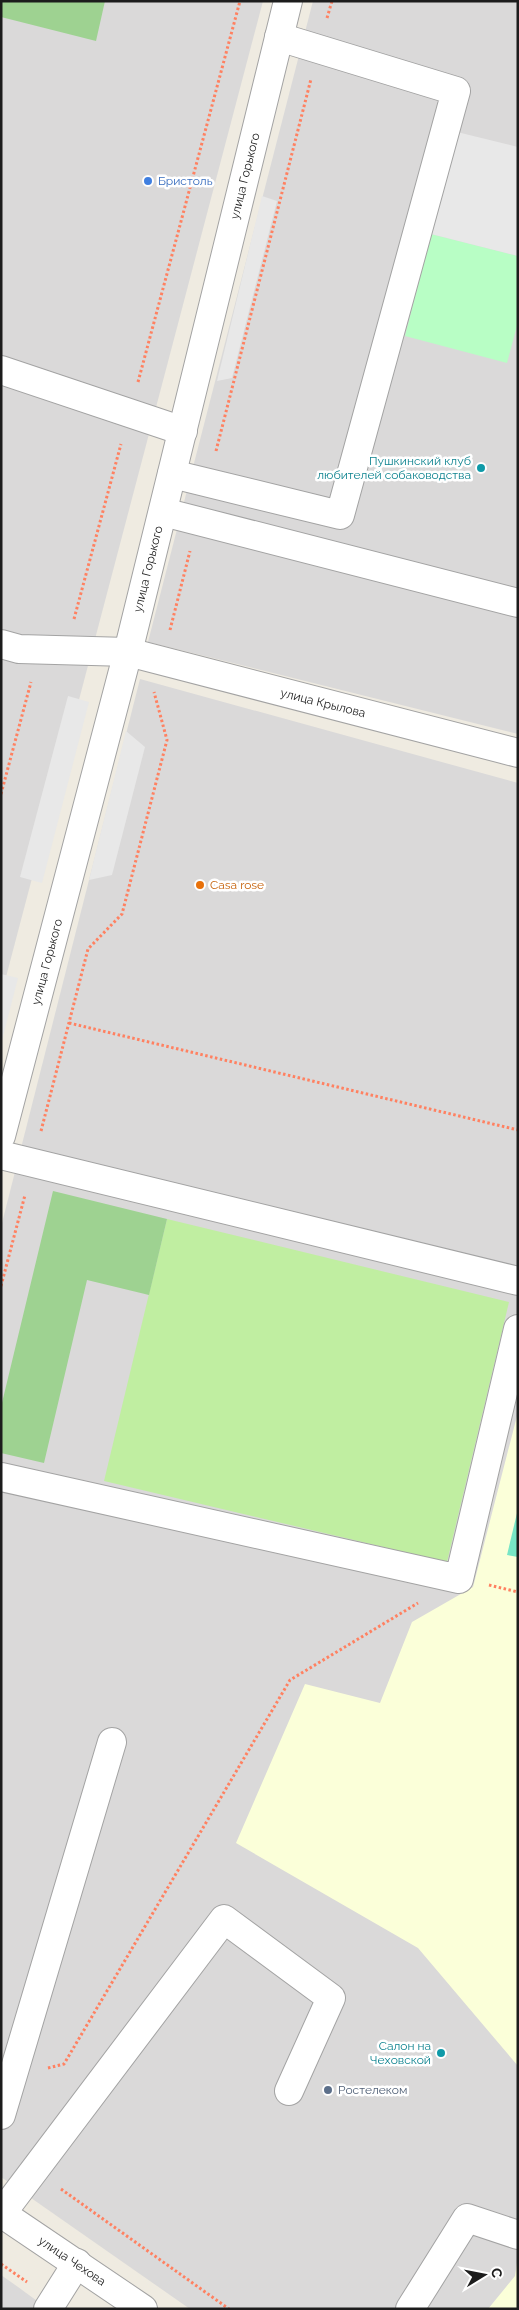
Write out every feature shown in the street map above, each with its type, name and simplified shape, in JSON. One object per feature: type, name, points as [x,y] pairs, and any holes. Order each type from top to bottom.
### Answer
[{"type":"street","name":"улица Горького","points":[[1,1136],[128,652],[288,1]]},
{"type":"street","points":[[172,474],[340,514],[456,91],[279,37]]},
{"type":"street","points":[[1,370],[183,431]]},
{"type":"street","points":[[162,512],[518,603]]},
{"type":"street","name":"улица Крылова","points":[[1,644],[19,649],[128,652],[518,753]]},
{"type":"street","points":[[1,1155],[518,1281]]},
{"type":"street","points":[[1,1476],[459,1579],[518,1329]]},
{"type":"street","points":[[1,2115],[112,1742]]},
{"type":"street","points":[[2,2213],[224,1919],[330,1998],[289,2091]]},
{"type":"street","name":"улица Чехова","points":[[2,2213],[144,2309]]},
{"type":"street","points":[[410,2309],[467,2218],[518,2235]]},
{"type":"street","points":[[48,2309],[77,2264]]},
{"type":"path","points":[[69,1022],[518,1130]]},
{"type":"path","points":[[12,2078],[64,2064],[290,1680],[459,1579]]},
{"type":"path","points":[[35,2170],[229,2309]]},
{"type":"shaded area","points":[[1,1],[263,1],[1,996]]},
{"type":"shaded area","points":[[313,1],[518,1],[518,734],[148,642]]},
{"type":"shaded area","points":[[457,132],[518,147],[518,256],[431,234]]},
{"type":"shaded area","points":[[262,196],[277,201],[232,378],[217,381]]},
{"type":"shaded area","points":[[140,679],[518,783],[518,2309],[190,2309],[1,2177],[1,1227]]},
{"type":"shaded area","points":[[68,696],[89,702],[42,883],[20,877]]},
{"type":"shaded area","points":[[126,731],[145,747],[112,875],[89,880]]},
{"type":"shaded area","points":[[1,974],[18,978],[1,1044]]},
{"type":"shaded area","points":[[518,1412],[518,2066],[418,1948],[236,1843],[305,1684],[380,1703],[412,1622],[473,1587]]},
{"type":"shaded area","points":[[518,2256],[518,2309],[488,2309],[515,2276]]},
{"type":"shaded area","points":[[1,2275],[18,2287],[48,2309],[1,2309]]},
{"type":"green space","points":[[1,1],[105,1],[96,41],[1,17]]},
{"type":"green space","points":[[431,234],[518,256],[518,322],[507,363],[405,336]]},
{"type":"green space","points":[[53,1191],[167,1219],[149,1295],[87,1280],[44,1463],[1,1453],[1,1407]]},
{"type":"green space","points":[[167,1219],[509,1302],[447,1562],[104,1481]]},
{"type":"green space","points":[[518,1509],[518,1557],[507,1555]]},
{"type":"place","name":"Бристоль","points":[[148,181]]},
{"type":"place","name":"Пушкинский клуб любителей собаководства","points":[[481,468]]},
{"type":"place","name":"Casa rose","points":[[200,885]]},
{"type":"place","name":"Салон на Чеховской","points":[[441,2053]]},
{"type":"place","name":"Ростелеком","points":[[328,2090]]}]
